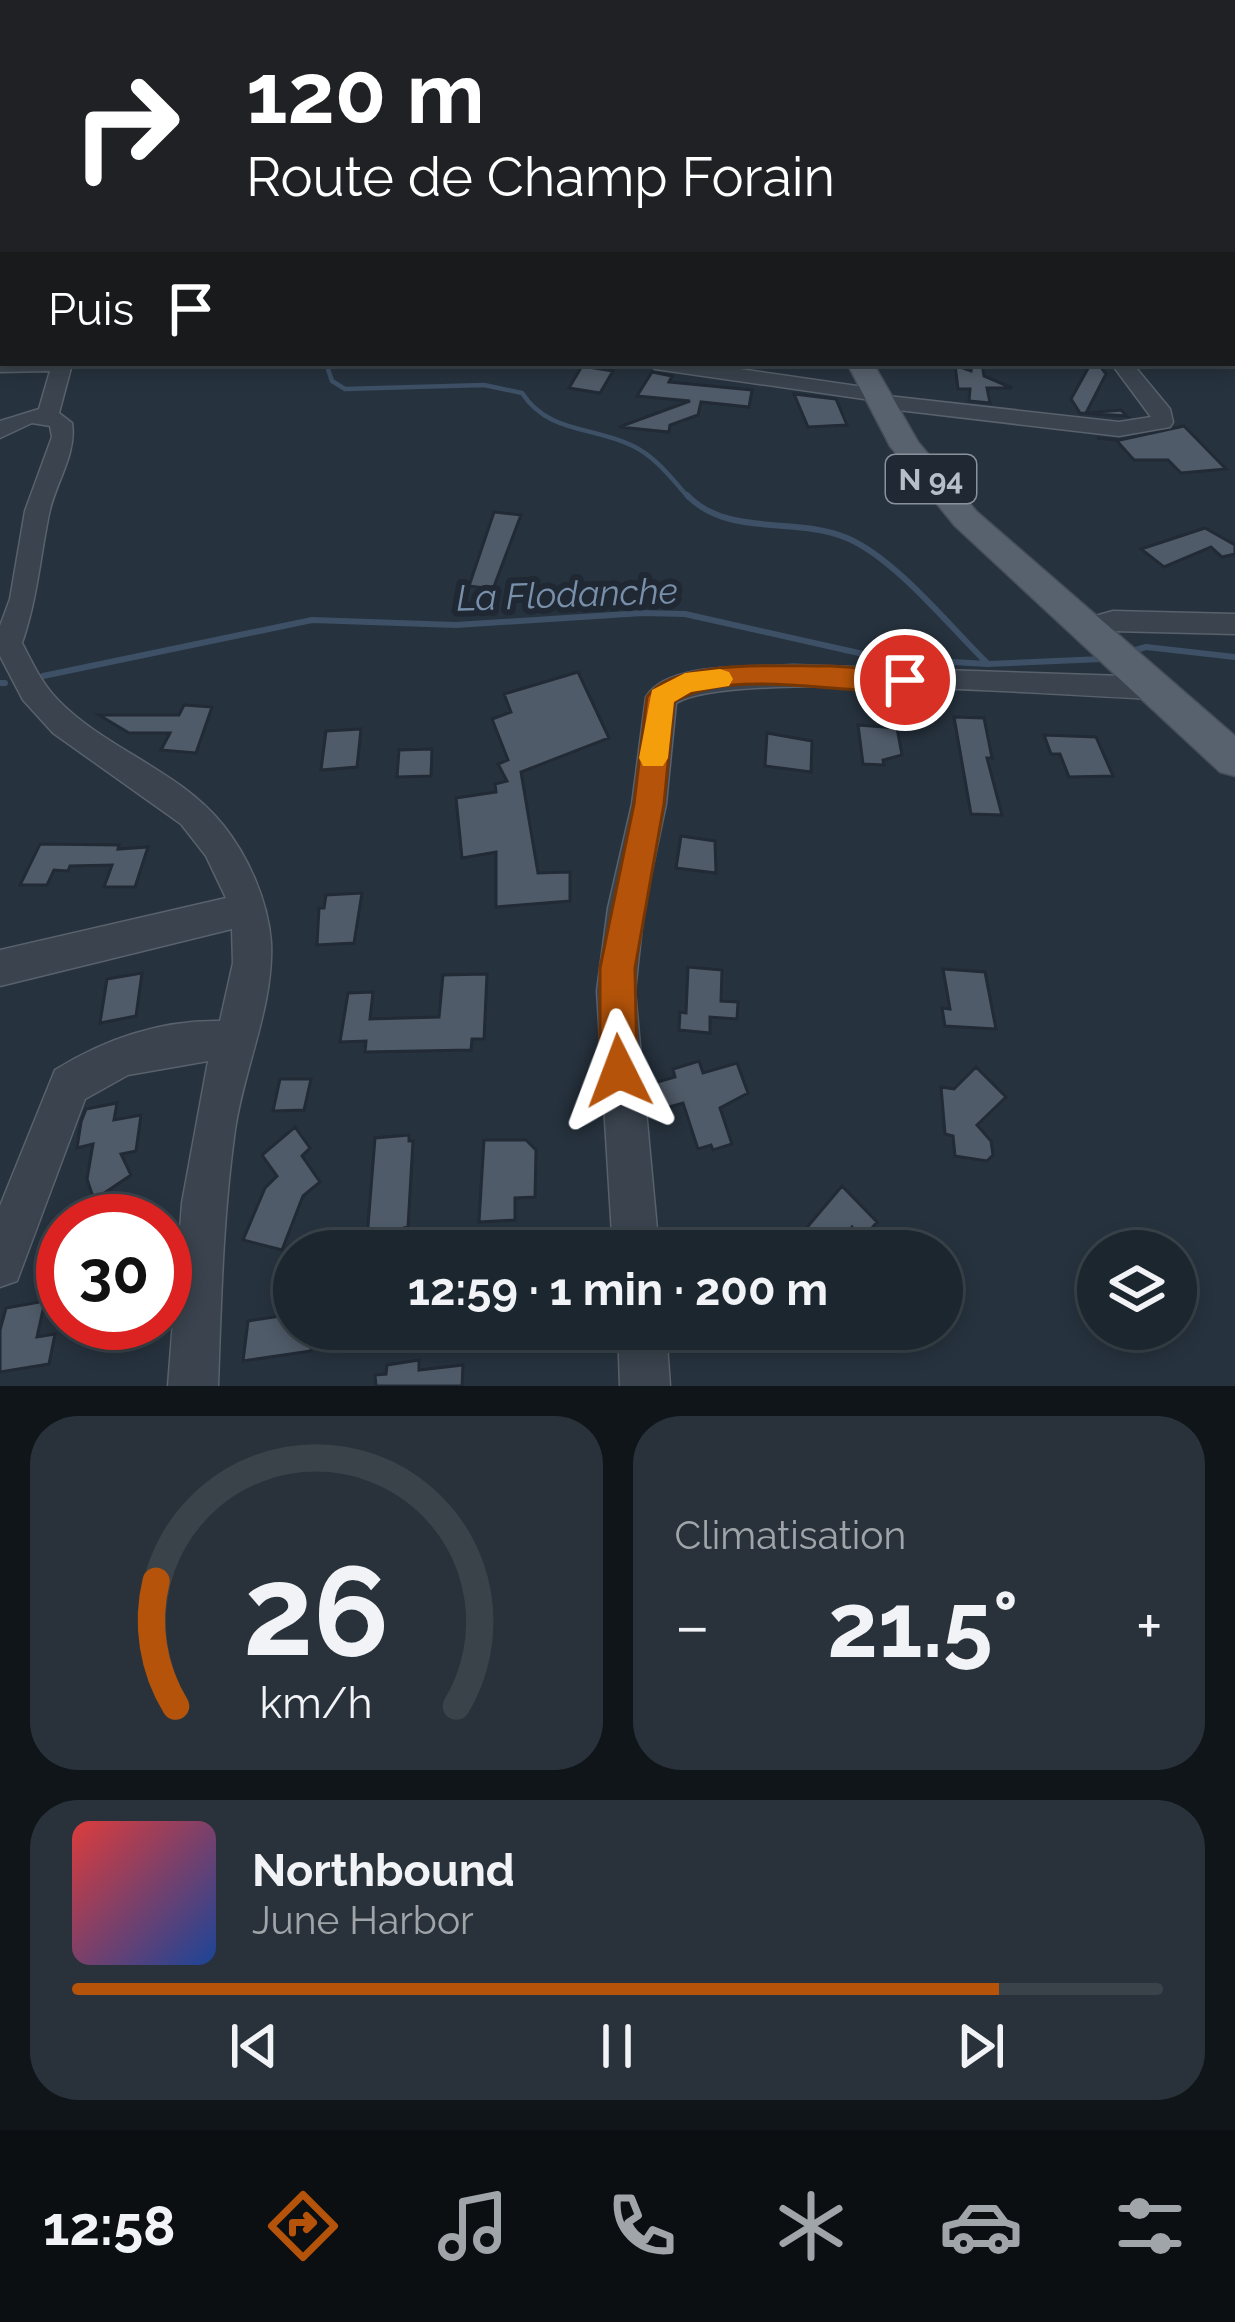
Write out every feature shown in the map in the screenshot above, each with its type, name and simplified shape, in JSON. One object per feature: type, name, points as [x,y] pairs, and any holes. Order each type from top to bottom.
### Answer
[{"type":"main road","name":"N 94","points":[[873,383],[905,446],[937,488],[1002,554],[1235,760]]},
{"type":"street","points":[[0,370],[41,366]]},
{"type":"street","points":[[48,415],[61,366]]},
{"type":"street","points":[[688,366],[873,383],[1120,429],[1162,422],[1162,414],[1123,366]]},
{"type":"street","points":[[0,430],[28,416],[48,415],[61,423],[63,437],[37,511],[24,599],[8,643],[45,706],[77,734],[172,794],[208,830],[229,860],[252,940],[250,988],[220,1092],[201,1252],[193,1386]]},
{"type":"street","points":[[634,1230],[616,991],[626,908],[649,804],[661,697],[685,683],[1119,656],[1113,621],[1235,624]]},
{"type":"street","points":[[0,968],[245,910]]},
{"type":"street","points":[[0,1264],[70,1085],[94,1068],[161,1045],[201,1038],[236,1042]]},
{"type":"street","points":[[643,1350],[645,1386]]},
{"type":"building","points":[[582,366],[613,371],[600,393],[569,388]]},
{"type":"building","points":[[955,366],[971,371],[972,366],[982,366],[984,376],[1012,388],[987,388],[990,403],[969,401],[970,389],[958,389]]},
{"type":"building","points":[[1089,366],[1100,366],[1106,374],[1086,413],[1121,410],[1127,416],[1080,413],[1071,399]]},
{"type":"building","points":[[652,372],[672,376],[669,382],[752,390],[749,407],[701,402],[698,415],[670,425],[669,432],[619,427],[690,401],[637,396]]},
{"type":"building","points":[[794,394],[836,399],[847,425],[808,427]]},
{"type":"building","points":[[1184,426],[1226,469],[1181,473],[1168,460],[1134,460],[1116,440],[1097,438],[1120,440]]},
{"type":"building","points":[[494,512],[521,515],[493,589],[469,586]]},
{"type":"building","points":[[1205,528],[1235,545],[1235,554],[1222,557],[1211,547],[1164,567],[1141,549]]},
{"type":"building","points":[[578,672],[609,738],[521,772],[538,873],[570,872],[570,901],[496,907],[496,852],[462,858],[456,798],[496,792],[495,784],[507,781],[498,764],[508,760],[492,719],[511,712],[504,694]]},
{"type":"building","points":[[184,705],[212,707],[196,753],[161,750],[170,733],[129,733],[99,715],[179,715]]},
{"type":"building","points":[[954,717],[984,718],[992,758],[987,758],[1002,815],[971,814]]},
{"type":"building","points":[[858,725],[897,728],[902,755],[883,760],[884,765],[863,764]]},
{"type":"building","points":[[361,729],[357,767],[321,770],[326,731]]},
{"type":"building","points":[[767,733],[812,741],[811,772],[765,766]]},
{"type":"building","points":[[1044,735],[1096,737],[1113,776],[1069,777],[1060,754],[1051,754]]},
{"type":"building","points":[[432,749],[431,776],[397,777],[399,750]]},
{"type":"building","points":[[681,836],[715,841],[716,873],[676,868]]},
{"type":"building","points":[[40,844],[148,847],[135,887],[104,887],[112,865],[70,866],[68,871],[54,870],[47,885],[20,885]]},
{"type":"building","points":[[362,893],[354,943],[317,945],[319,908],[324,908],[326,895]]},
{"type":"building","points":[[688,967],[722,970],[721,1001],[738,1002],[737,1019],[710,1017],[710,1033],[679,1030],[680,1012],[686,1013]]},
{"type":"building","points":[[943,969],[985,972],[996,1029],[945,1026],[942,1008],[950,1009]]},
{"type":"building","points":[[142,973],[136,1016],[100,1023],[107,979]]},
{"type":"building","points":[[487,974],[484,1039],[472,1039],[471,1050],[365,1052],[366,1041],[340,1042],[348,993],[373,992],[370,1019],[439,1017],[443,975]]},
{"type":"building","points":[[699,1061],[703,1073],[737,1063],[748,1093],[720,1108],[732,1144],[713,1150],[711,1145],[698,1149],[683,1103],[662,1109],[654,1083],[675,1077],[673,1069]]},
{"type":"building","points":[[976,1067],[1006,1097],[977,1125],[991,1141],[993,1155],[987,1161],[955,1156],[953,1136],[945,1134],[941,1087],[954,1089]]},
{"type":"building","points":[[280,1079],[311,1079],[304,1110],[273,1111]]},
{"type":"building","points":[[117,1103],[114,1120],[141,1115],[136,1151],[121,1154],[131,1175],[103,1194],[92,1194],[87,1179],[93,1144],[77,1148],[86,1109]]},
{"type":"building","points":[[295,1127],[310,1148],[302,1156],[320,1182],[303,1196],[290,1230],[273,1230],[273,1248],[243,1240],[265,1188],[277,1176],[262,1155]]},
{"type":"building","points":[[409,1135],[413,1141],[408,1227],[404,1230],[368,1230],[375,1138]]},
{"type":"building","points":[[484,1140],[526,1140],[536,1150],[535,1197],[515,1198],[515,1220],[479,1222]]},
{"type":"building","points":[[842,1186],[877,1222],[870,1230],[805,1230]]},
{"type":"building","points":[[36,1303],[36,1350],[52,1350],[49,1364],[0,1372],[0,1330],[6,1308]]},
{"type":"building","points":[[273,1317],[273,1350],[311,1351],[243,1361],[248,1321]]},
{"type":"building","points":[[419,1360],[419,1370],[463,1365],[462,1386],[376,1386],[375,1375],[386,1374],[387,1365]]},
{"type":"waterway","points":[[327,366],[332,381],[345,389],[484,385],[522,393],[558,423],[641,451],[689,498]]},
{"type":"waterway","points":[[687,495],[722,517],[827,532],[866,548],[903,577],[988,664]]},
{"type":"waterway","name":"La Flodanche","points":[[43,676],[312,620],[456,625],[643,613],[685,614],[881,658],[988,664]]},
{"type":"waterway","name":"La Flodanche","points":[[1132,651],[1146,647],[1235,657]]},
{"type":"waterway","name":"La Flodanche","points":[[988,664],[1102,659]]},
{"type":"waterway","name":"La Flodanche","points":[[0,683],[5,683]]},
{"type":"slow traffic","points":[[653,758],[661,697],[685,683],[720,679]]},
{"type":"route","points":[[619,1071],[617,968],[649,804],[661,697],[685,683],[727,678],[905,680]]}]
